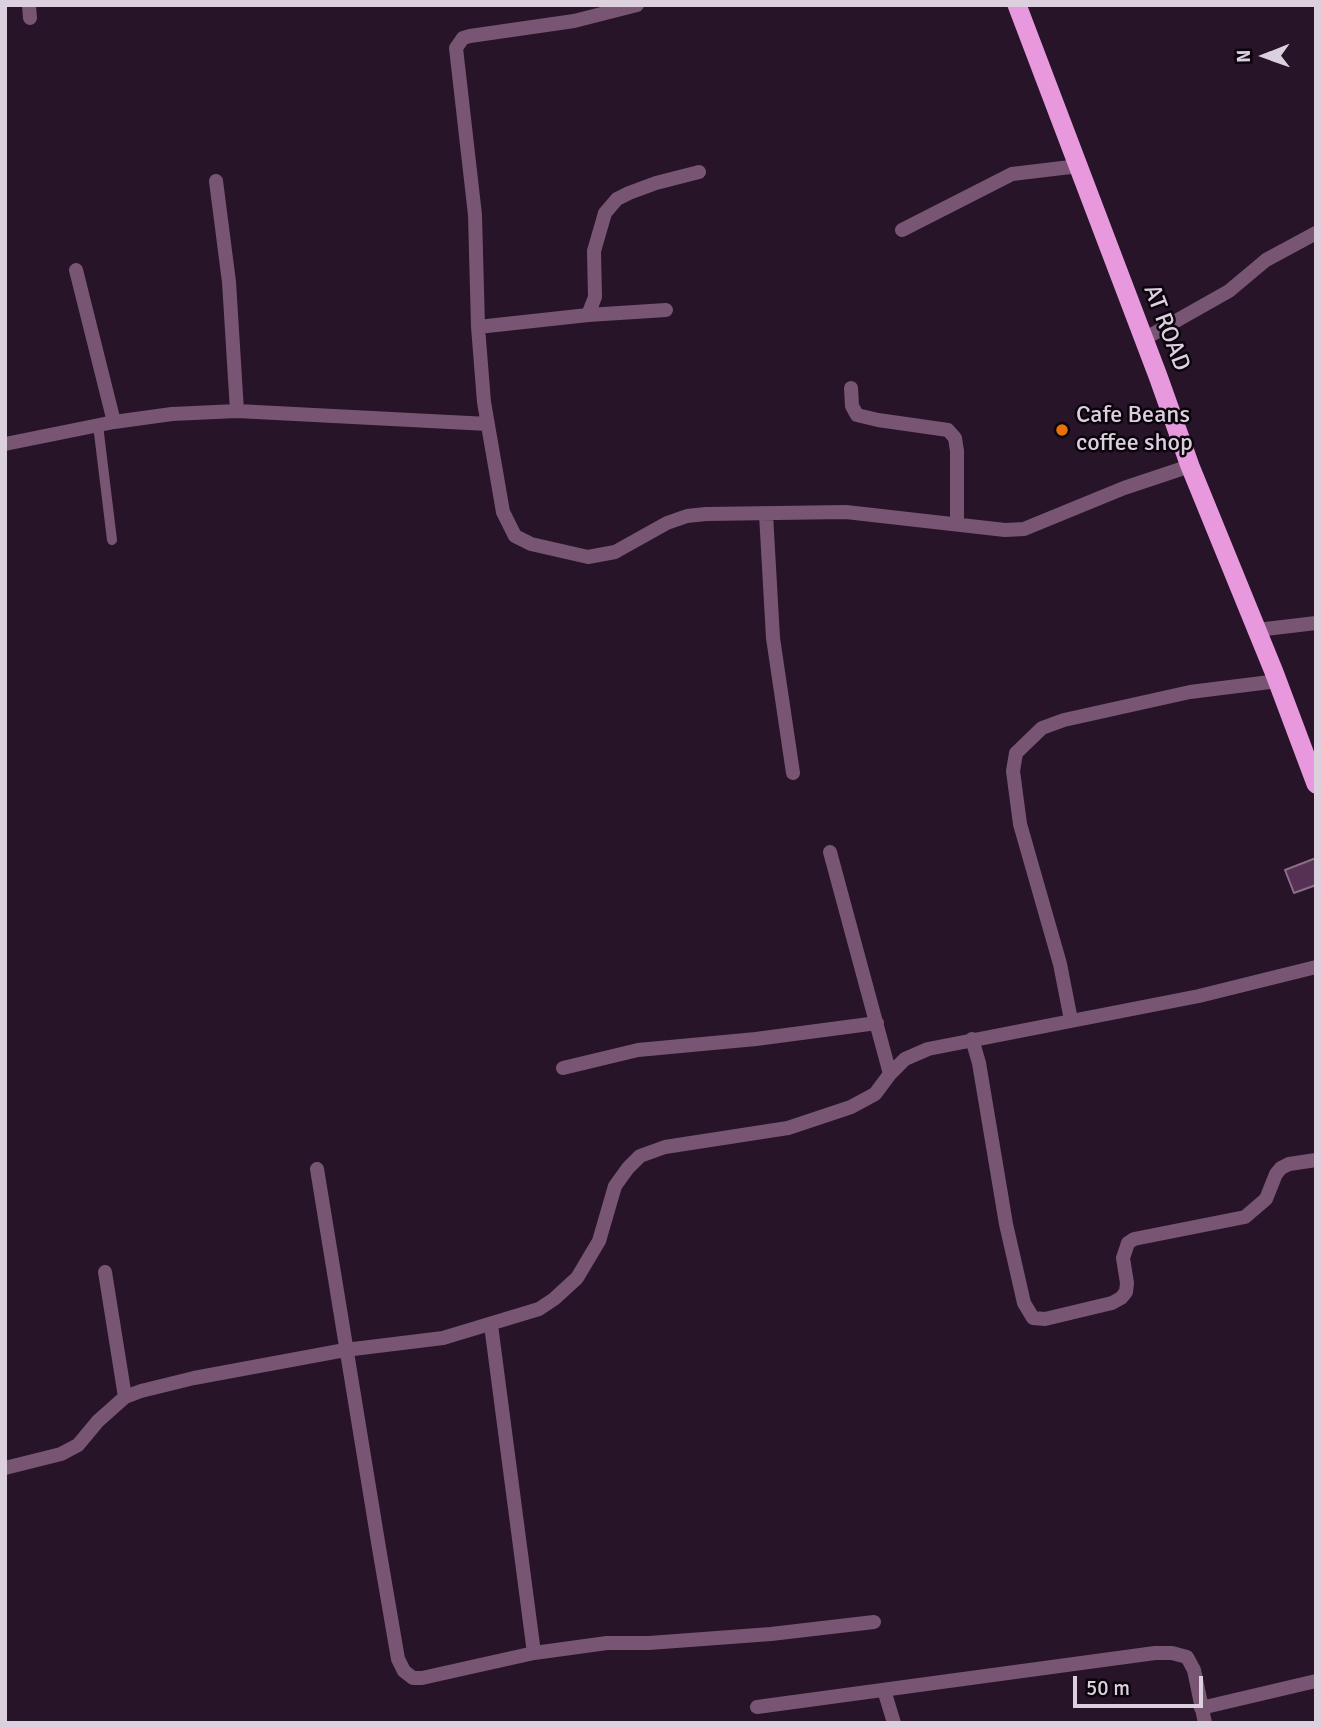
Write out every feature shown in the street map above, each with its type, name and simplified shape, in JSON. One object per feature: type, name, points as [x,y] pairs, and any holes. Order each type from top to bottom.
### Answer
[{"type":"highway","name":"AT ROAD","points":[[1017,5],[1190,466],[1278,681],[1316,784]]},
{"type":"street","points":[[637,5],[574,22],[470,36],[458,43],[456,48],[475,215],[478,327],[484,402],[503,512],[515,536],[531,544],[588,557],[615,552],[667,523],[687,516],[706,514],[846,512],[1005,530],[1024,529],[1124,488],[1190,466]]},
{"type":"street","points":[[902,230],[1012,174],[1079,166]]},
{"type":"street","points":[[588,315],[595,297],[594,251],[605,213],[617,199],[629,193],[699,172]]},
{"type":"street","points":[[216,181],[229,282],[237,411]]},
{"type":"street","points":[[1144,338],[1208,303],[1266,260],[1316,233]]},
{"type":"street","points":[[76,270],[114,422]]},
{"type":"street","points":[[478,327],[666,310]]},
{"type":"street","points":[[851,388],[852,406],[857,415],[878,421],[948,430],[954,438],[957,451],[957,524]]},
{"type":"street","points":[[5,444],[114,422],[172,414],[237,411],[488,424]]},
{"type":"street","points":[[766,514],[773,638],[793,773]]},
{"type":"street","points":[[1257,630],[1316,623]]},
{"type":"street","points":[[1070,1020],[1060,964],[1020,824],[1013,771],[1016,752],[1042,728],[1064,720],[1190,692],[1278,681]]},
{"type":"street","points":[[830,852],[890,1073]]},
{"type":"street","points":[[5,1468],[41,1461],[78,1445],[98,1421],[125,1397],[141,1391],[194,1378],[345,1350],[443,1338],[539,1309],[577,1278],[599,1241],[615,1186],[640,1156],[665,1147],[788,1128],[851,1107],[875,1094],[890,1073],[905,1059],[928,1049],[1199,996],[1316,967]]},
{"type":"street","points":[[563,1068],[638,1050],[755,1039],[877,1023]]},
{"type":"street","points":[[972,1039],[979,1063],[1006,1224],[1024,1303],[1033,1318],[1045,1319],[1112,1303],[1121,1298],[1126,1292],[1127,1283],[1124,1250],[1134,1239],[1245,1217],[1266,1199],[1276,1174],[1282,1168],[1289,1164],[1316,1160]]},
{"type":"street","points":[[317,1169],[398,1659],[404,1671],[413,1678],[422,1678],[534,1653],[607,1643],[649,1643],[771,1634],[874,1622]]},
{"type":"street","points":[[105,1272],[125,1397]]},
{"type":"street","points":[[491,1325],[534,1653]]},
{"type":"street","points":[[757,1706],[1155,1653],[1172,1653],[1187,1657],[1194,1670],[1203,1715],[1316,1681]]},
{"type":"street","points":[[884,1690],[894,1723]]},
{"type":"lane","points":[[98,425],[113,540]]},
{"type":"building","points":[[1316,858],[1316,885],[1294,893],[1285,870]]},
{"type":"place","name":"Cafe Beans coffee shop","points":[[1062,430]]}]
